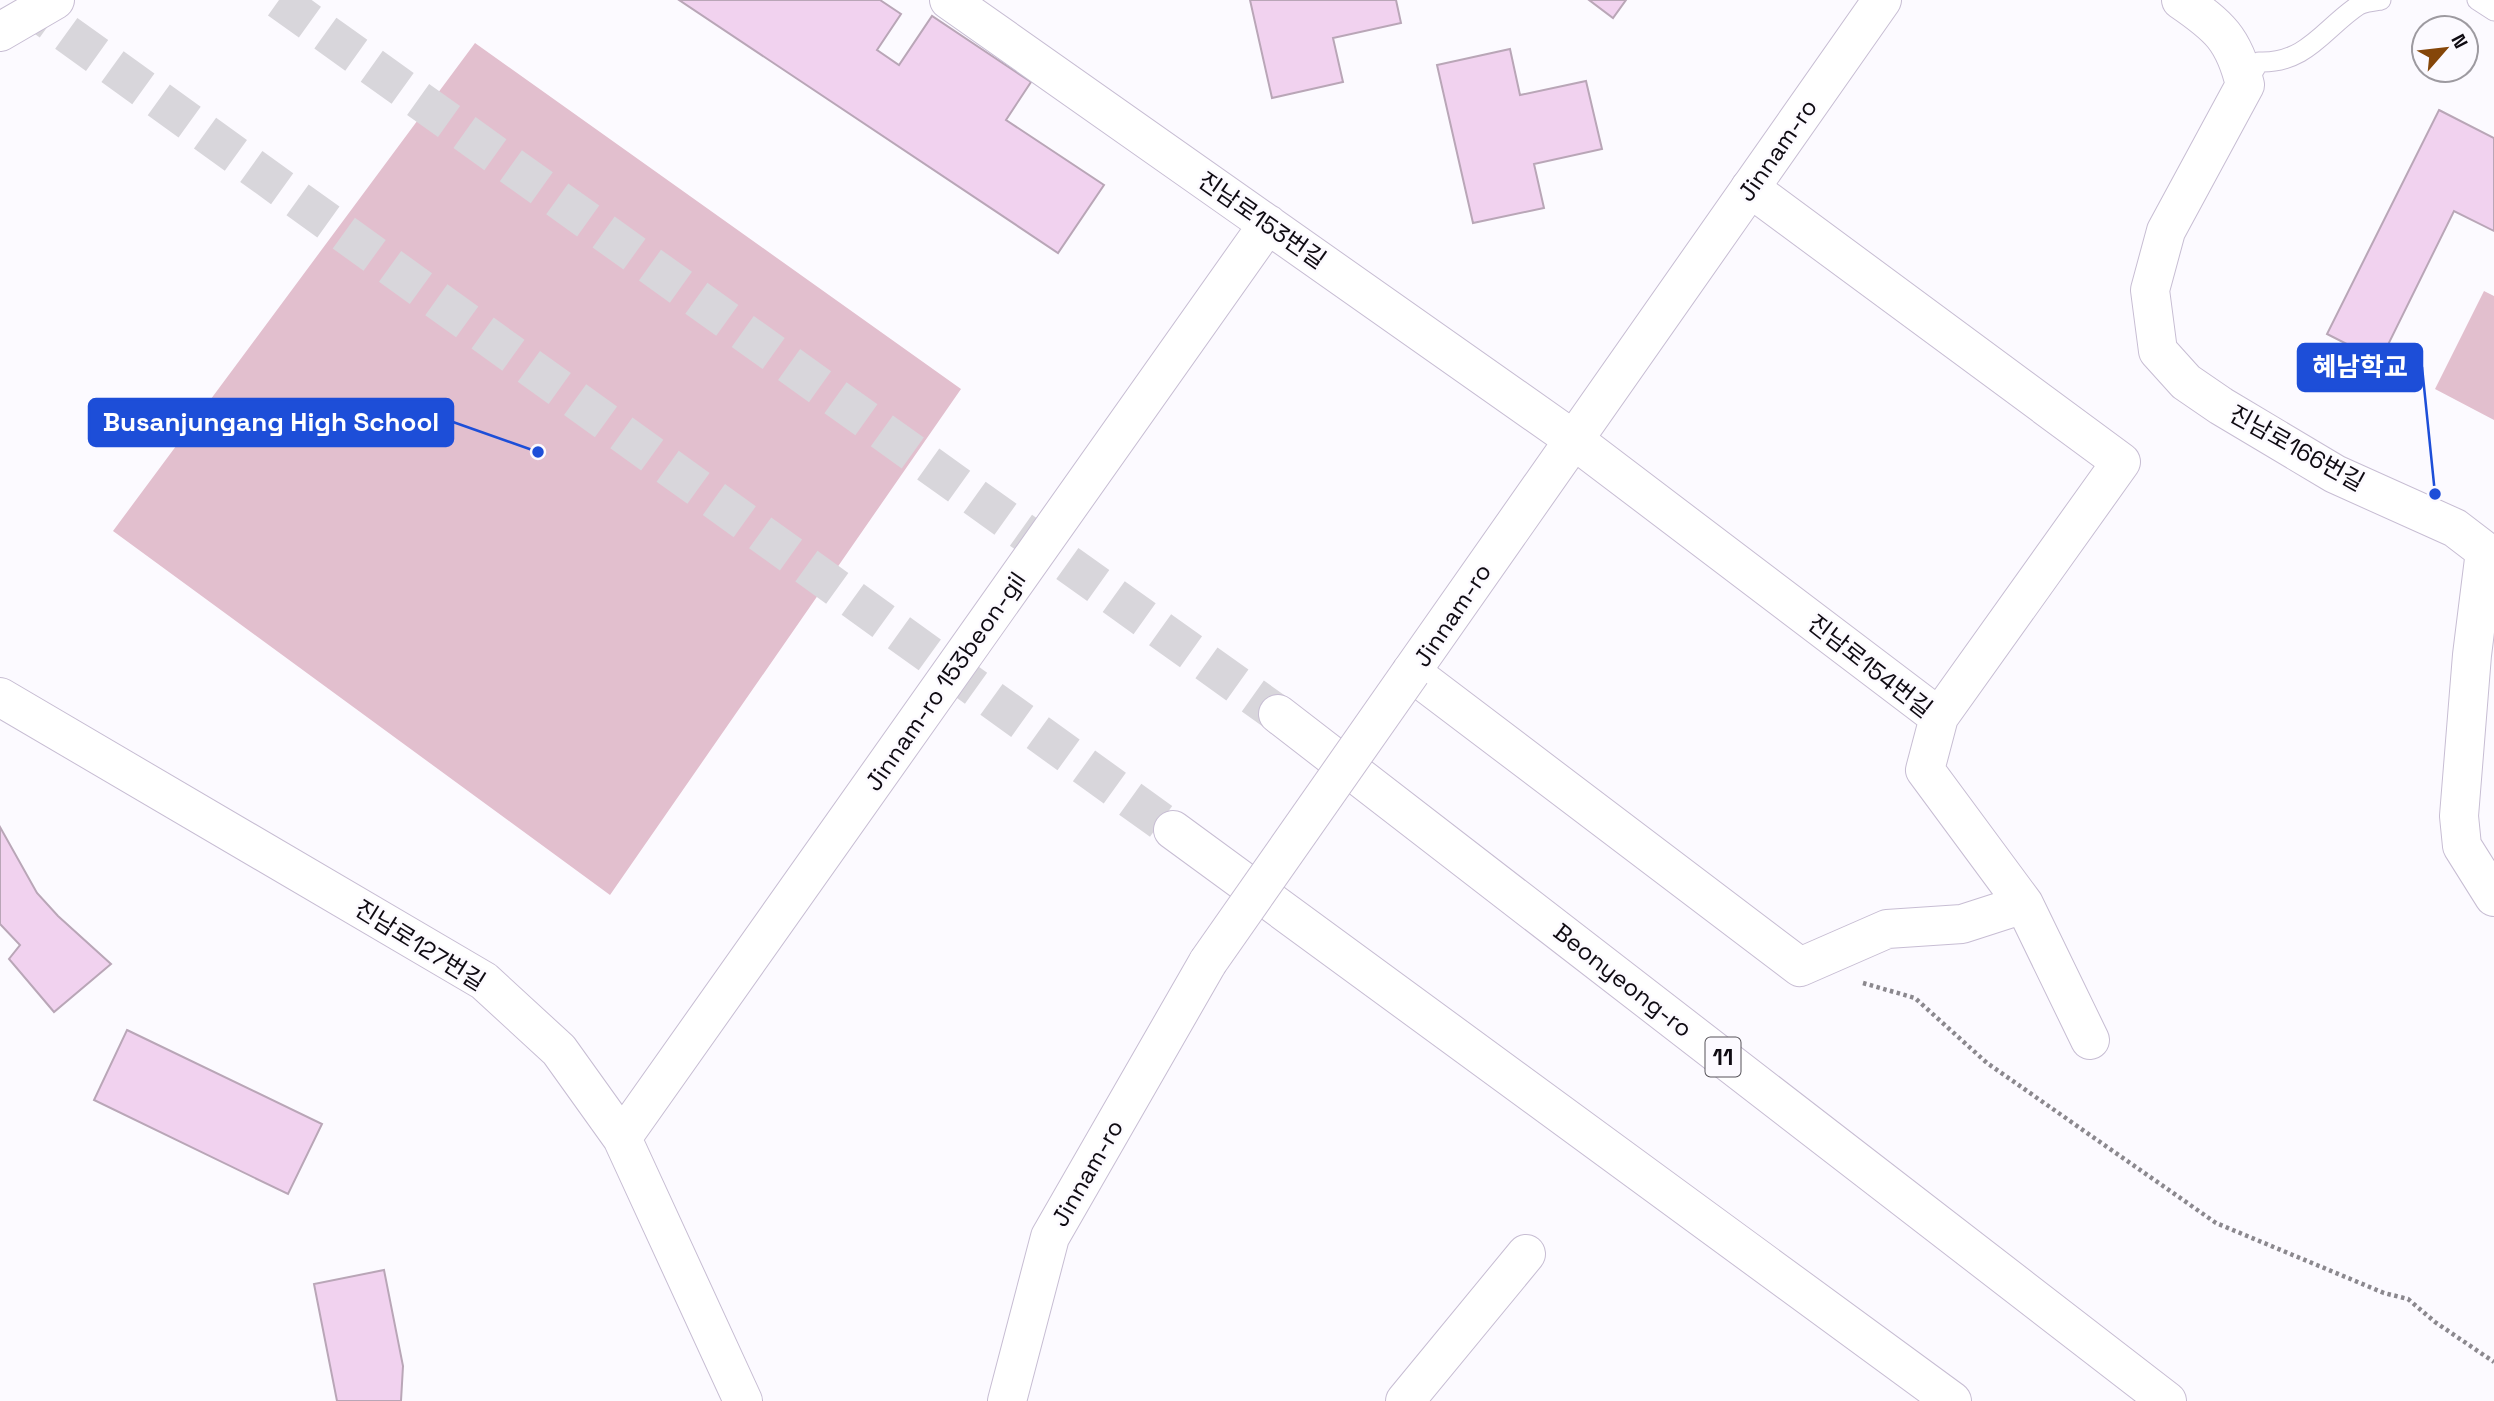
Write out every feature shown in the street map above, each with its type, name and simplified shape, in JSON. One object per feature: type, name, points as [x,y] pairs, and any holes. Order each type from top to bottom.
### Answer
[{"type":"main road","points":[[0,32],[55,0]]},
{"type":"main road","name":"진남로153번길","points":[[949,0],[1574,440]]},
{"type":"main road","name":"Jinnam-ro","points":[[1007,1401],[1050,1237],[1208,962],[1882,0]]},
{"type":"main road","points":[[2181,0],[2226,12],[2245,85]]},
{"type":"main road","name":"진남로166번길","points":[[2245,85],[2166,231],[2150,289],[2158,351],[2186,382],[2221,406],[2335,474],[2455,528],[2485,551],[2472,655],[2459,816],[2462,846],[2494,897]]},
{"type":"main road","points":[[1750,188],[2121,462],[1939,717]]},
{"type":"main road","name":"Jinnam-ro 153beon-gil","points":[[622,1138],[1268,224]]},
{"type":"main road","name":"진남로154번길","points":[[1574,440],[1939,717],[1925,770],[2024,904],[2090,1040]]},
{"type":"main road","name":"Jinnam-ro","points":[[1411,672],[1800,967]]},
{"type":"main road","name":"진남로127번길","points":[[0,696],[484,981],[559,1050],[622,1138],[744,1401]]},
{"type":"main road","name":"Beonyeong-ro","points":[[1278,714],[2167,1401]]},
{"type":"main road","points":[[1173,830],[1952,1401]]},
{"type":"main road","points":[[1800,967],[1887,929],[1962,924],[2024,904]]},
{"type":"main road","points":[[1405,1401],[1526,1254]]},
{"type":"lane","points":[[0,11],[16,0]]},
{"type":"lane","points":[[2245,85],[2259,62],[2277,63],[2322,39],[2360,4],[2381,0]]},
{"type":"lane","points":[[2477,0],[2494,11]]},
{"type":"path","points":[[1800,967],[1915,998],[1987,1063],[2216,1223],[2384,1293],[2407,1298],[2435,1322],[2494,1362]]},
{"type":"shaded area","points":[[475,43],[961,389],[610,895],[113,531]]},
{"type":"shaded area","points":[[2484,291],[2494,296],[2494,420],[2435,389]]},
{"type":"building","points":[[679,0],[880,0],[901,14],[877,50],[899,65],[932,16],[1031,82],[1006,120],[1104,185],[1058,253]]},
{"type":"building","points":[[1250,0],[1396,0],[1401,23],[1333,38],[1343,82],[1272,98]]},
{"type":"building","points":[[1589,0],[1626,0],[1613,18]]},
{"type":"building","points":[[1510,49],[1520,95],[1586,81],[1602,149],[1534,164],[1544,208],[1473,223],[1437,65]]},
{"type":"building","points":[[2439,110],[2494,138],[2494,231],[2454,211],[2380,361],[2327,334]]},
{"type":"building","points":[[0,827],[37,893],[111,964],[54,1012],[9,959],[20,945],[0,924]]},
{"type":"building","points":[[127,1030],[322,1124],[288,1194],[94,1100]]},
{"type":"building","points":[[384,1270],[403,1366],[401,1401],[337,1401],[314,1284]]},
{"type":"tunnel","points":[[20,0],[1173,830]]},
{"type":"tunnel","points":[[279,0],[1278,714]]},
{"type":"place","name":"Busanjungang High School","points":[[538,452]]},
{"type":"place","name":"혜남학교","points":[[2435,494]]}]
